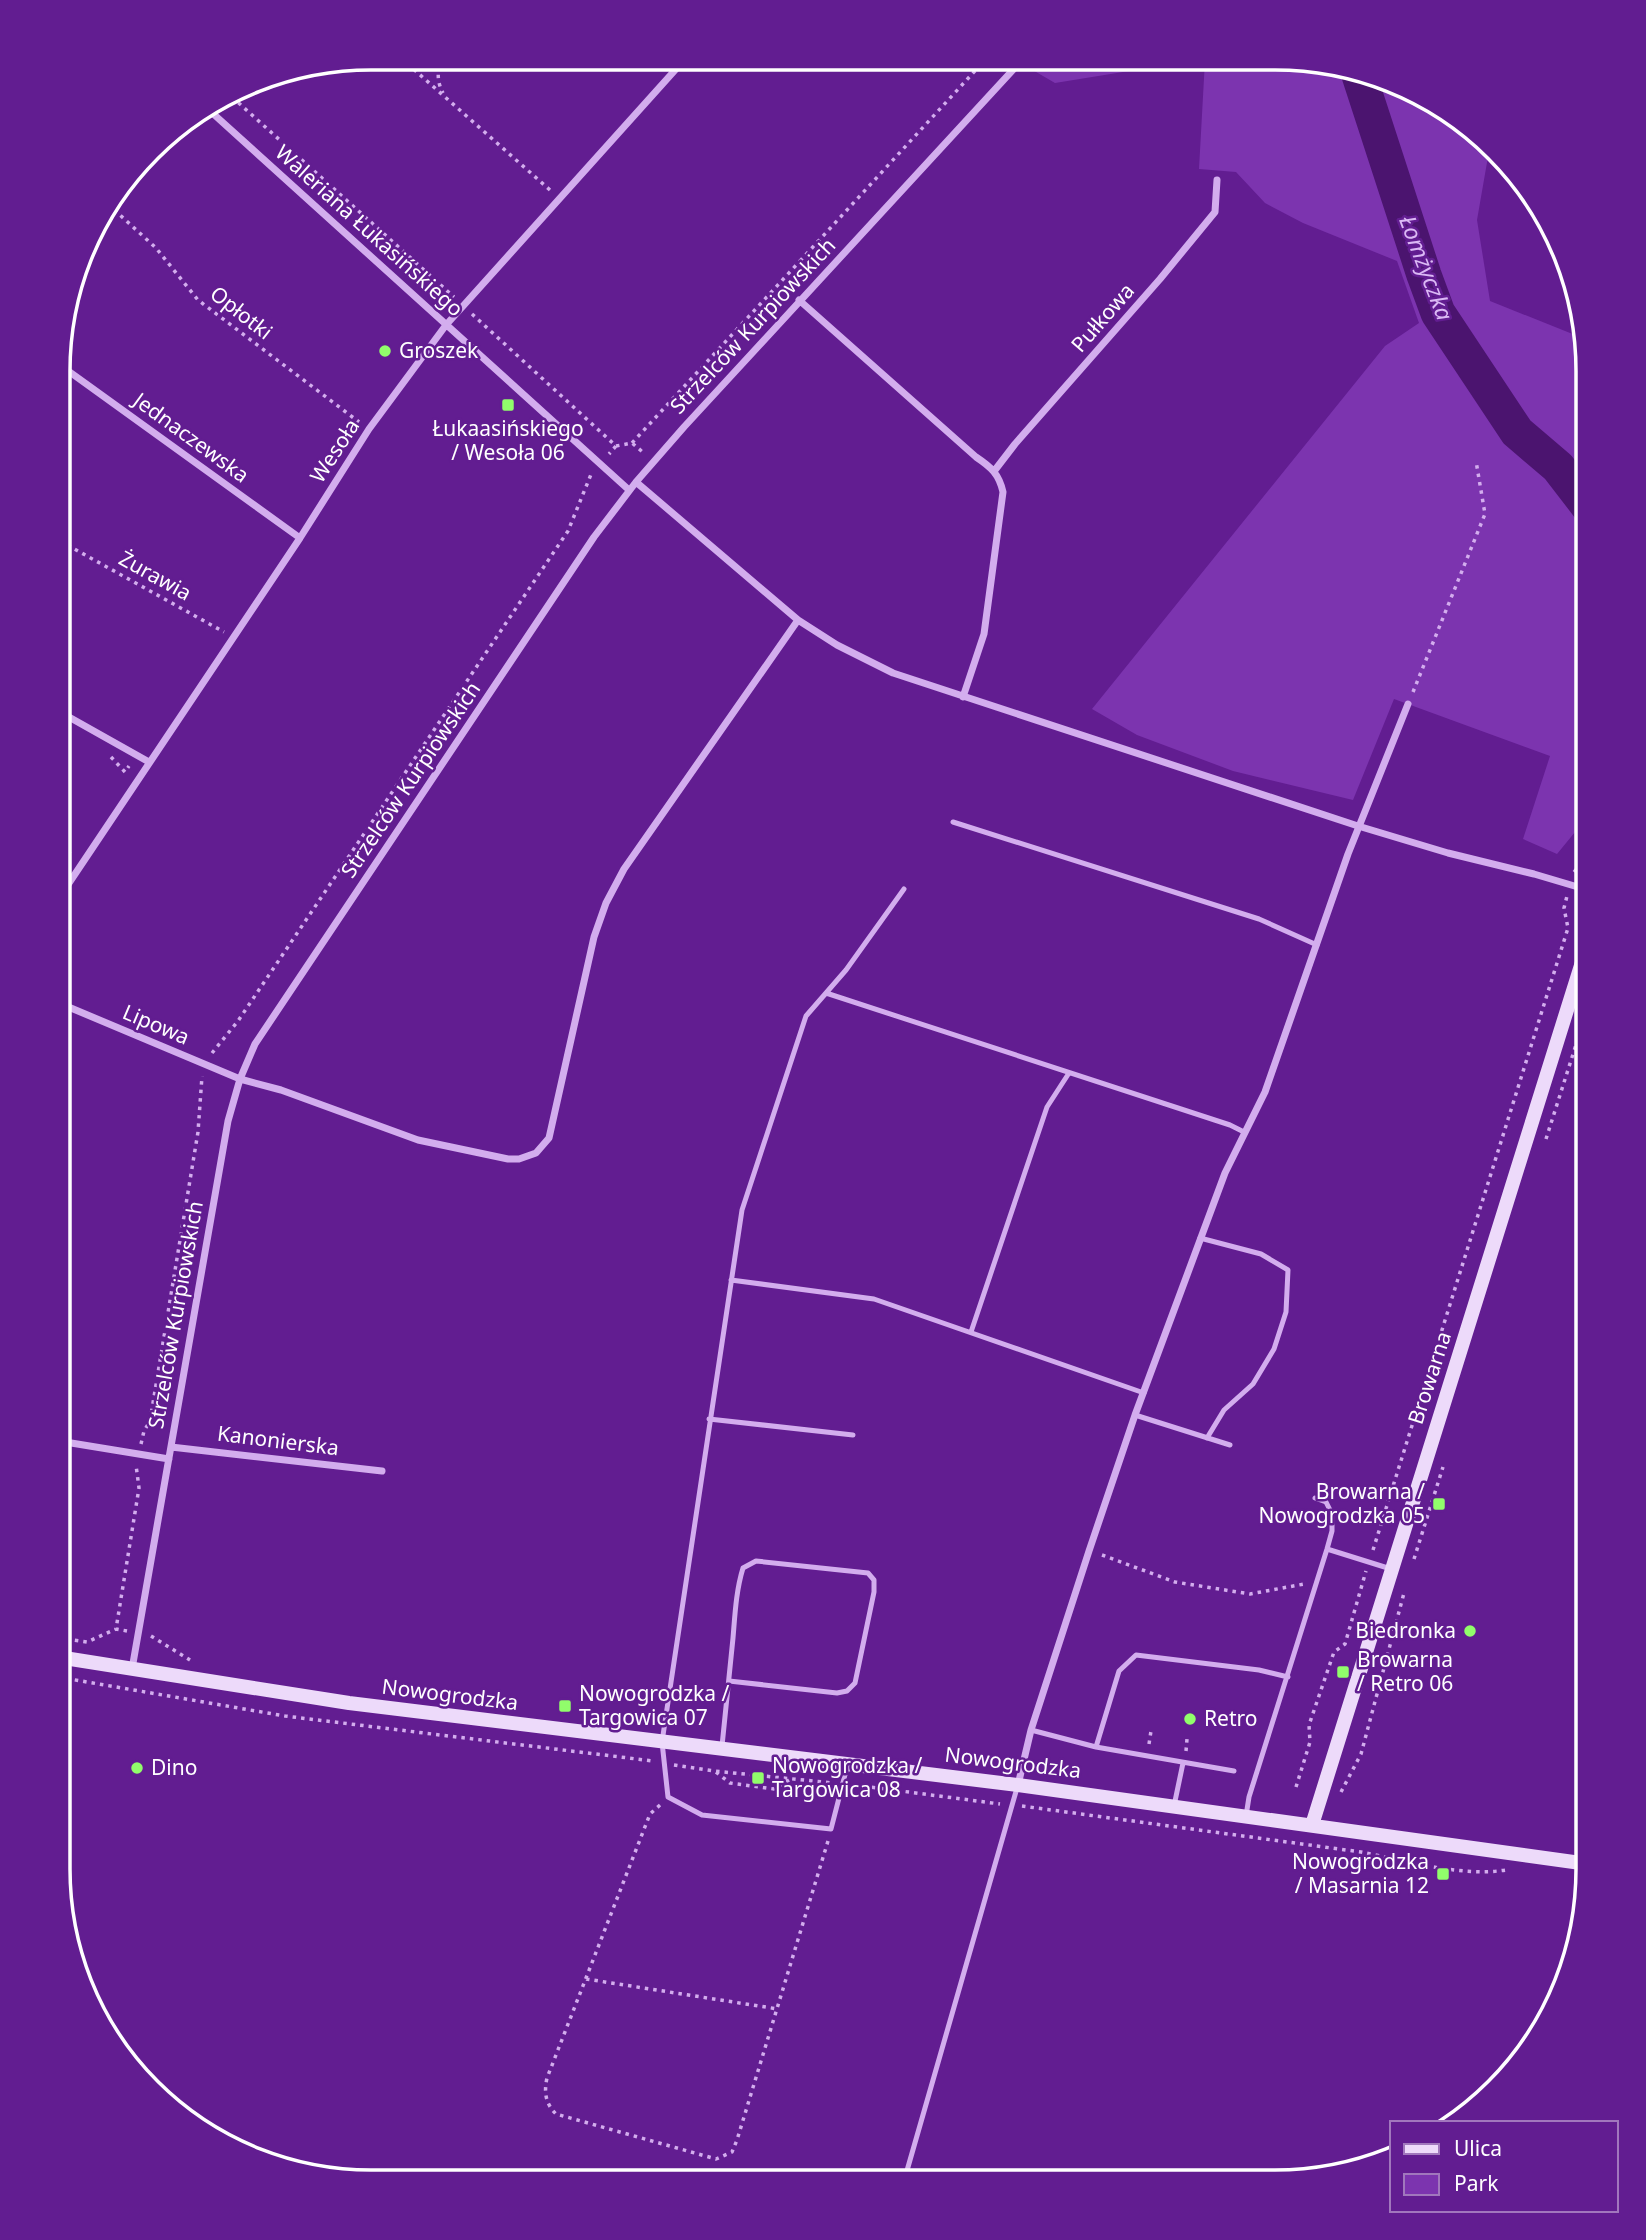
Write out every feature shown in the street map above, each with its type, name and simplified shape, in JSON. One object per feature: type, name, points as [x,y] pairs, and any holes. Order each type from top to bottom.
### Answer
[{"type":"main road","name":"Browarna","points":[[1312,1825],[1576,981]]},
{"type":"main road","name":"Nowogrodzka","points":[[70,1659],[349,1703],[1018,1785],[1576,1862]]},
{"type":"street","name":"Wesoła","points":[[70,883],[300,538],[369,429],[446,324],[675,70]]},
{"type":"street","name":"Strzelców Kurpiowskich","points":[[132,1670],[228,1121],[240,1079],[260,1036],[587,548],[636,482],[799,300],[1013,70]]},
{"type":"street","name":"Waleriana Łukasińskiego","points":[[214,115],[629,491]]},
{"type":"street","name":"Pułkowa","points":[[995,470],[1014,444],[1160,279],[1215,212],[1217,180]]},
{"type":"street","points":[[799,300],[976,457],[995,470],[1000,480],[1003,492],[986,622],[979,655],[963,697]]},
{"type":"street","name":"Jednaczewska","points":[[70,372],[300,538]]},
{"type":"street","points":[[636,482],[798,620],[825,638],[893,673],[1359,826],[1576,887]]},
{"type":"street","name":"Lipowa","points":[[70,1008],[240,1079],[302,1097],[418,1140],[508,1159],[519,1159],[541,1149],[549,1138],[555,1118],[586,970],[606,903],[624,869],[798,620]]},
{"type":"street","points":[[1018,1785],[1031,1730],[1135,1415],[1199,1238],[1244,1132],[1265,1092],[1359,826],[1408,704]]},
{"type":"street","points":[[70,718],[149,762]]},
{"type":"street","points":[[70,1443],[169,1459]]},
{"type":"street","name":"Kanonierska","points":[[171,1447],[382,1471]]},
{"type":"lane","points":[[953,822],[1259,919],[1317,945]]},
{"type":"lane","points":[[848,1764],[831,1829],[702,1815],[668,1797],[662,1742],[742,1210],[806,1017],[846,970],[904,889]]},
{"type":"lane","points":[[826,993],[1230,1125],[1244,1132]]},
{"type":"lane","points":[[971,1332],[1047,1107],[1069,1073]]},
{"type":"lane","points":[[1199,1238],[1261,1254],[1287,1270],[1286,1312],[1274,1349],[1253,1384],[1224,1410],[1207,1438]]},
{"type":"lane","points":[[731,1280],[874,1299],[1144,1393]]},
{"type":"lane","points":[[1135,1415],[1230,1445]]},
{"type":"lane","points":[[709,1419],[853,1435]]},
{"type":"lane","points":[[1246,1816],[1249,1797],[1332,1531],[1332,1514],[1326,1502],[1315,1498]]},
{"type":"lane","points":[[1327,1549],[1391,1569]]},
{"type":"lane","points":[[722,1749],[738,1584],[743,1569],[756,1561],[868,1573],[874,1580],[874,1592],[855,1683],[847,1691],[837,1693],[729,1681]]},
{"type":"lane","points":[[1096,1747],[1119,1671],[1136,1655],[1259,1670],[1287,1677]]},
{"type":"lane","points":[[1031,1730],[1096,1747],[1234,1771]]},
{"type":"lane","points":[[1174,1806],[1183,1763]]},
{"type":"lane","points":[[907,2170],[1018,1785]]},
{"type":"path","points":[[415,70],[559,198]]},
{"type":"path","points":[[439,70],[438,85],[445,97]]},
{"type":"path","points":[[116,1629],[139,1488],[135,1468],[144,1431],[150,1421],[198,1132],[202,1074],[216,1046],[238,1021],[568,531],[589,475],[616,446],[632,443],[976,70]]},
{"type":"path","points":[[237,102],[616,446]]},
{"type":"path","name":"Opłotki","points":[[116,211],[156,248],[198,300],[369,429]]},
{"type":"path","points":[[800,261],[819,279]]},
{"type":"path","points":[[632,443],[653,461]]},
{"type":"path","points":[[1408,704],[1485,514],[1476,461]]},
{"type":"path","name":"Żurawia","points":[[70,547],[234,637]]},
{"type":"path","points":[[1296,1787],[1310,1742],[1309,1725],[1334,1652],[1345,1644],[1568,928],[1564,908],[1576,869]]},
{"type":"path","points":[[1546,1140],[1576,1045]]},
{"type":"path","points":[[1410,1568],[1424,1534],[1442,1476],[1444,1459]]},
{"type":"path","points":[[1088,1551],[1175,1582],[1251,1594],[1303,1583],[1316,1589]]},
{"type":"path","points":[[1340,1794],[1361,1754],[1407,1581]]},
{"type":"path","points":[[70,1640],[87,1642],[116,1629],[156,1637],[190,1660]]},
{"type":"path","points":[[70,1679],[285,1716],[610,1755]]},
{"type":"path","points":[[791,1779],[774,1789],[730,1783],[714,1771],[843,1783],[1013,1805],[1361,1852],[1486,1873],[1517,1868]]},
{"type":"path","points":[[668,1797],[650,1814],[544,2091],[550,2108],[556,2114],[716,2159],[732,2152],[737,2140],[831,1829]]},
{"type":"path","points":[[586,1979],[778,2009]]},
{"type":"green space","points":[[1033,70],[1135,70],[1055,83]]},
{"type":"green space","points":[[1204,70],[1294,71],[1353,80],[1390,93],[1425,110],[1458,132],[1488,158],[1477,220],[1490,301],[1573,334],[1575,352],[1576,831],[1557,854],[1523,839],[1550,756],[1394,699],[1353,800],[1233,771],[1137,735],[1092,709],[1385,346],[1419,323],[1397,261],[1303,223],[1265,203],[1236,172],[1199,169]]},
{"type":"waterway","name":"Łomżyczka","points":[[1361,83],[1438,313],[1517,432],[1558,467],[1576,490]]},
{"type":"place","name":"Groszek","points":[[385,351]]},
{"type":"place","name":"Łukaasińskiego / Wesoła 06","points":[[508,405]]},
{"type":"place","name":"Browarna / Nowogrodzka 05","points":[[1439,1504]]},
{"type":"place","name":"Biedronka","points":[[1470,1631]]},
{"type":"place","name":"Browarna / Retro 06","points":[[1343,1672]]},
{"type":"place","name":"Nowogrodzka / Targowica 07","points":[[565,1706]]},
{"type":"place","name":"Retro","points":[[1190,1719]]},
{"type":"place","name":"Dino","points":[[137,1768]]},
{"type":"place","name":"Nowogrodzka / Targowica 08","points":[[758,1778]]},
{"type":"place","name":"Nowogrodzka / Masarnia 12","points":[[1443,1874]]}]
